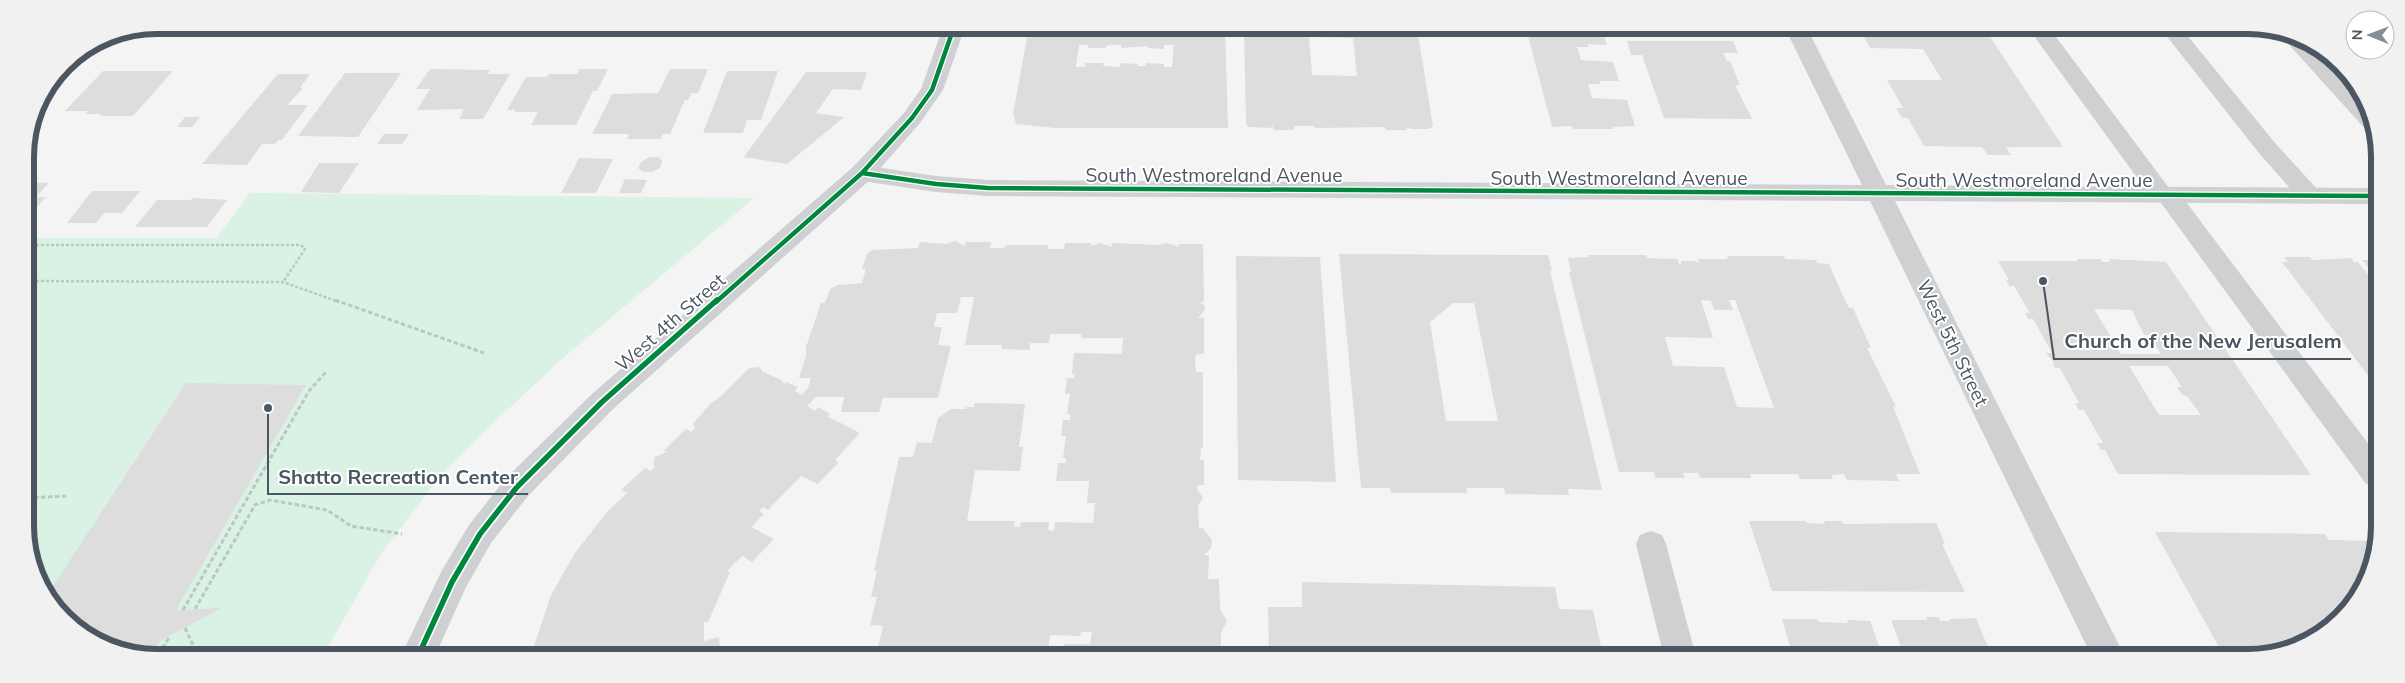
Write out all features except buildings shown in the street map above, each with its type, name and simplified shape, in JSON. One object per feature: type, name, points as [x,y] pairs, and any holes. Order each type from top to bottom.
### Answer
[{"type":"street","name":"West 4th Street","points":[[422,649],[452,582],[480,534],[517,487],[602,402],[862,173],[912,118],[932,90],[952,34]]},
{"type":"street","name":"West 5th Street","points":[[1799,34],[2105,649]]},
{"type":"street","name":"South Westmoreland Avenue","points":[[862,173],[936,184],[988,188],[1879,195],[2371,196]]},
{"type":"lane","points":[[2043,34],[2371,469]]},
{"type":"lane","points":[[2174,34],[2267,148],[2310,196]]},
{"type":"lane","points":[[2301,46],[2364,114]]},
{"type":"lane","points":[[1651,544],[1678,649]]},
{"type":"path","points":[[34,244],[301,245],[305,249],[283,282]]},
{"type":"path","points":[[34,281],[283,282],[484,353]]},
{"type":"path","points":[[183,610],[309,391],[327,371]]},
{"type":"path","points":[[34,498],[66,496]]},
{"type":"path","points":[[195,609],[255,505],[270,500],[327,510],[351,526],[402,534]]},
{"type":"path","points":[[185,628],[194,647],[193,649]]},
{"type":"path","points":[[162,649],[170,636]]},
{"type":"green space","points":[[250,193],[754,198],[563,358],[492,424],[439,477],[380,555],[327,649],[157,649],[125,645],[95,633],[70,613],[50,588],[40,566],[34,534],[34,238],[216,238]]},
{"type":"cycle path","points":[[421,649],[452,582],[480,534],[517,487],[602,402],[862,173],[912,118],[932,90],[952,34]]},
{"type":"cycle path","points":[[862,173],[936,184],[988,188],[2371,196]]},
{"type":"place","name":"Church of the New Jerusalem","points":[[2043,281]]},
{"type":"place","name":"Shatto Recreation Center","points":[[268,408]]}]
